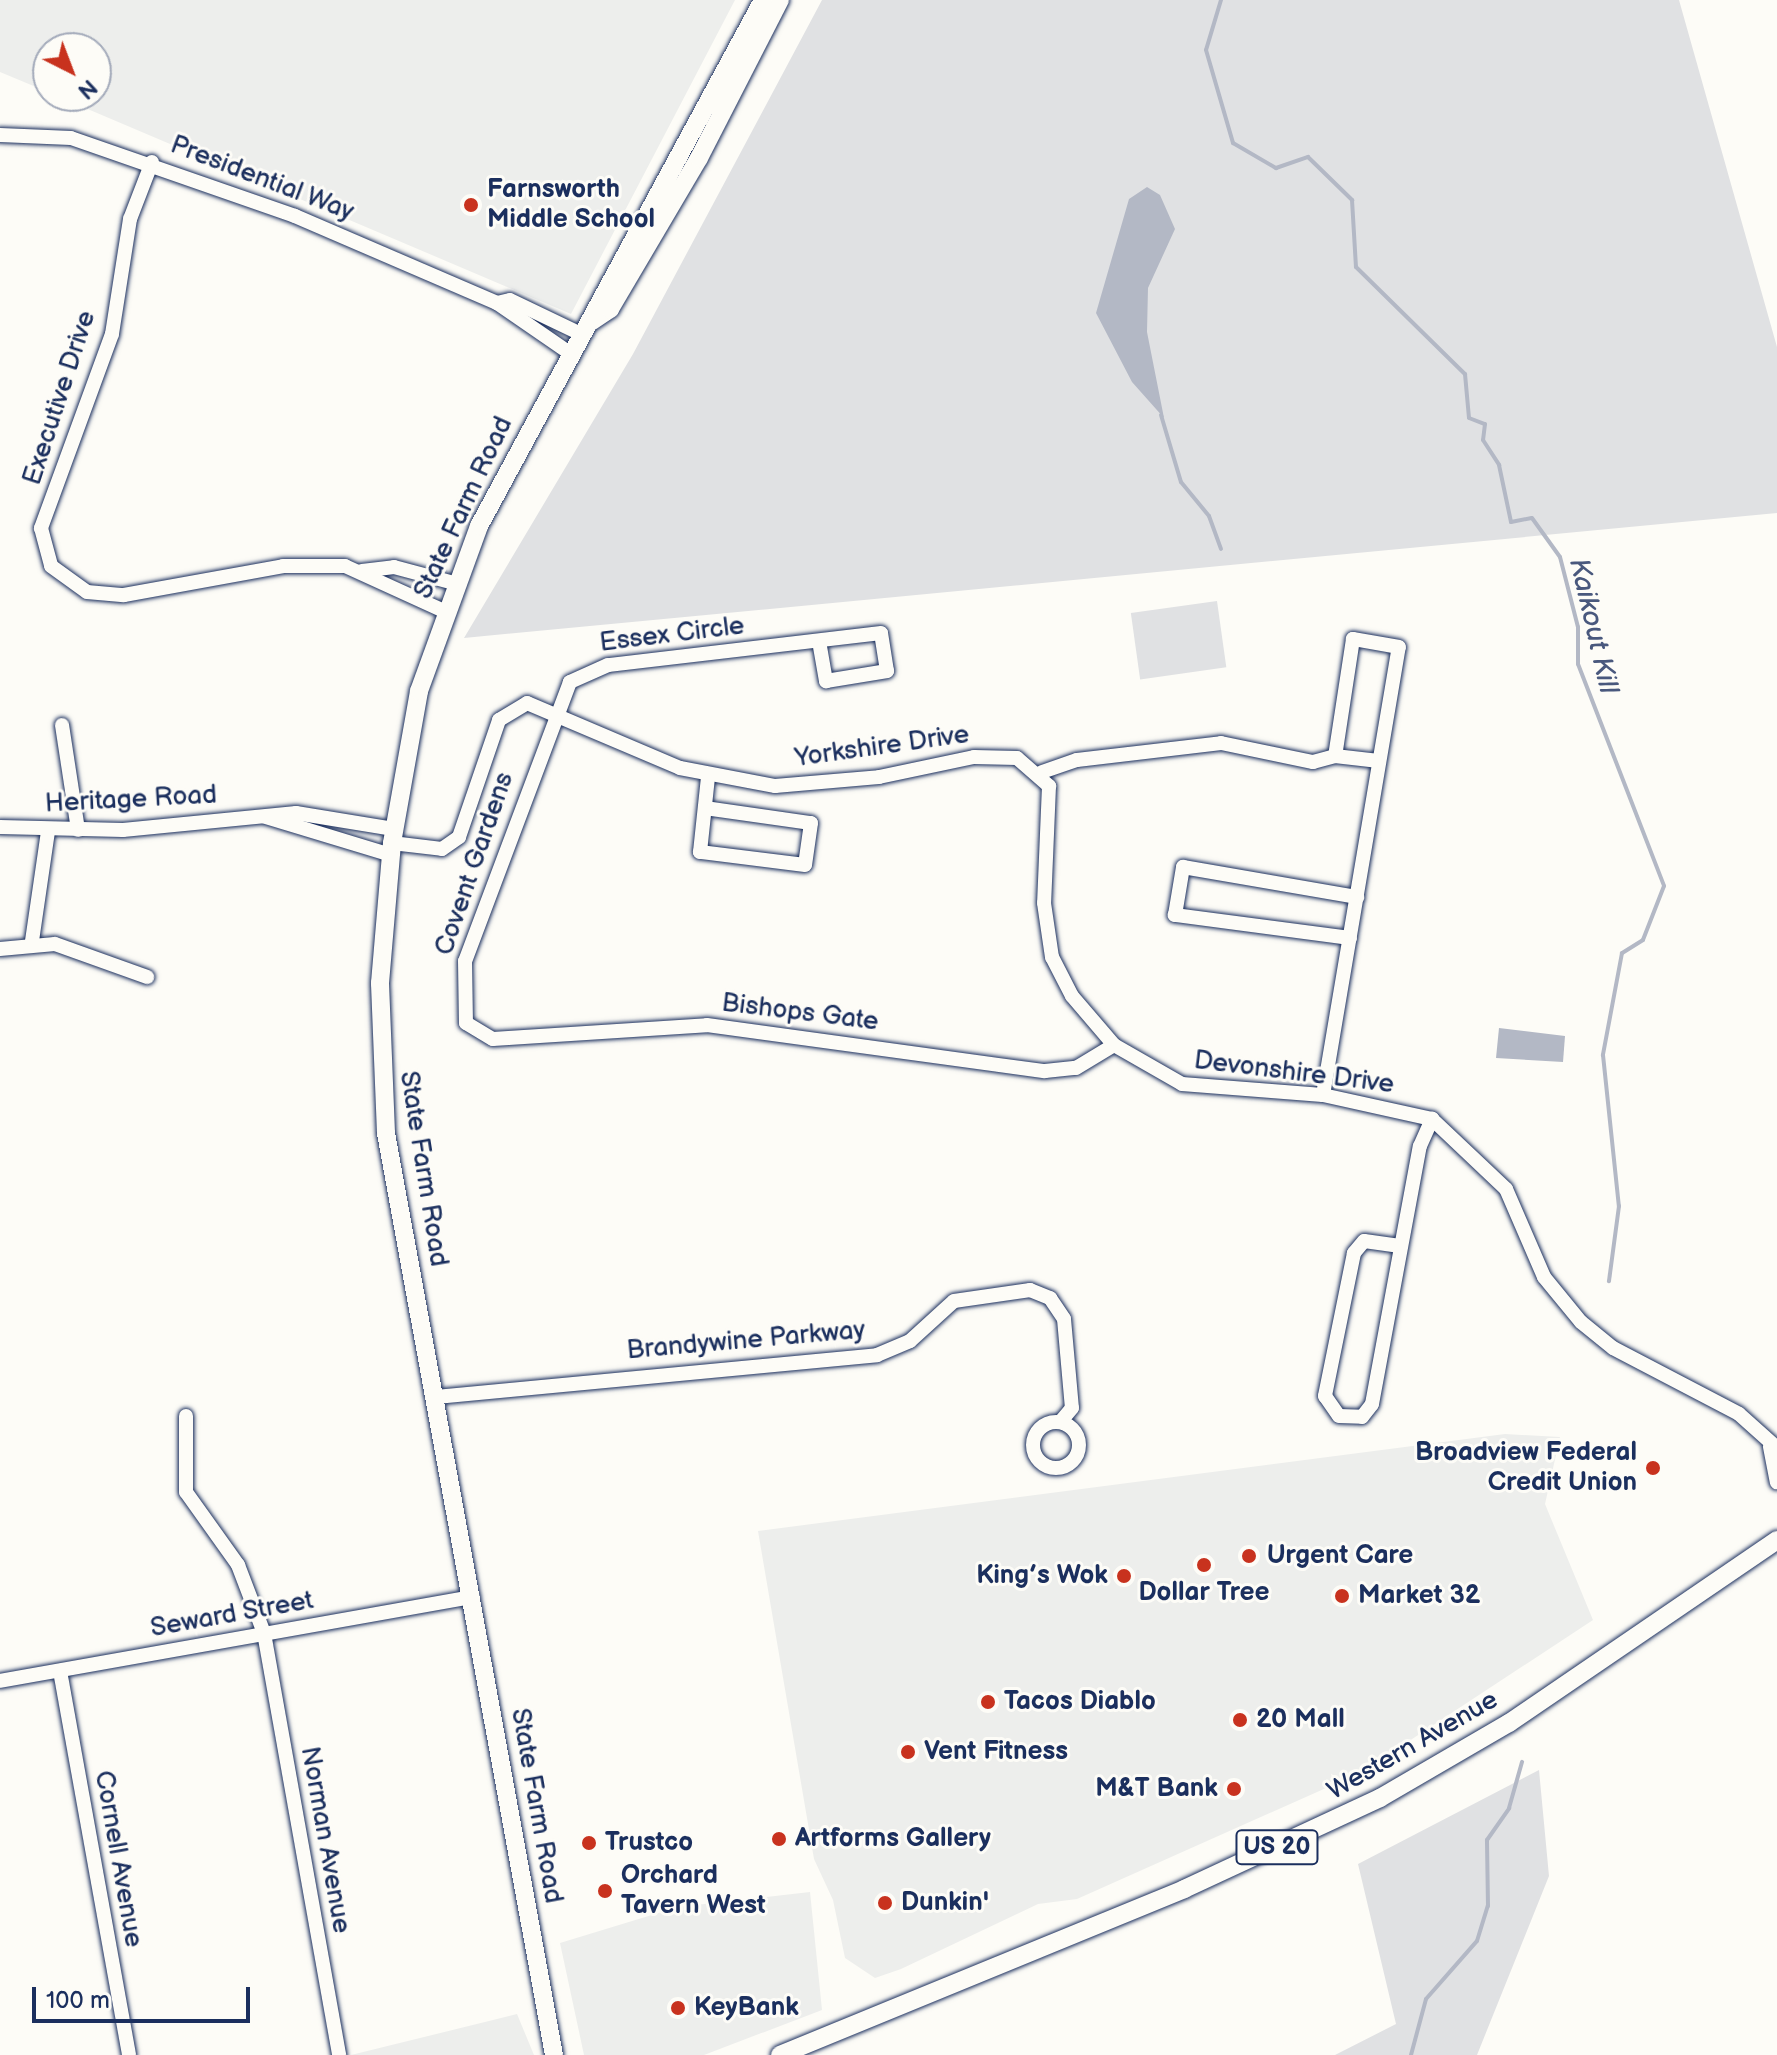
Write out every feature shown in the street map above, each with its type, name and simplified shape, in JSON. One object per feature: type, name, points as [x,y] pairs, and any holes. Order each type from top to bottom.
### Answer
[{"type":"main road","name":"State Farm Road","points":[[554,2055],[473,1597],[386,1133],[380,983],[393,843],[419,691],[454,583],[571,354],[763,0]]},
{"type":"main road","name":"State Farm Road","points":[[587,328],[610,309],[691,172],[780,0]]},
{"type":"main road","name":"Western Avenue","points":[[780,2055],[1184,1889],[1380,1798],[1509,1723],[1777,1540]]},
{"type":"street","name":"Presidential Way","points":[[0,135],[71,138],[152,162],[497,303],[571,354]]},
{"type":"street","name":"Executive Drive","points":[[152,162],[130,219],[112,334],[41,528],[43,555],[61,577],[104,595],[299,565],[362,571],[444,611]]},
{"type":"street","name":"Presidential Way","points":[[497,303],[510,300],[587,328]]},
{"type":"street","name":"Executive Drive","points":[[362,571],[372,564],[454,583]]},
{"type":"street","name":"Essex Circle","points":[[555,713],[570,682],[592,669],[881,633],[887,671],[826,681],[819,641]]},
{"type":"street","points":[[1323,1095],[1399,647],[1353,639],[1335,756]]},
{"type":"street","name":"Yorkshire Drive","points":[[393,843],[430,850],[452,844],[465,827],[499,720],[527,703],[708,777],[819,785],[997,755],[1042,772]]},
{"type":"street","name":"Covent Gardens","points":[[474,1030],[462,1013],[465,961],[555,713]]},
{"type":"street","points":[[62,725],[78,830]]},
{"type":"street","points":[[1042,772],[1077,760],[1221,743],[1313,762],[1335,756],[1379,761]]},
{"type":"street","name":"Devonshire Drive","points":[[1042,772],[1051,802],[1048,940],[1072,996],[1114,1045],[1182,1084],[1323,1095],[1432,1119]]},
{"type":"street","points":[[705,808],[811,823],[805,865],[700,852],[708,777]]},
{"type":"street","name":"Heritage Road","points":[[0,827],[48,831],[265,817],[338,816],[393,843]]},
{"type":"street","name":"Heritage Road","points":[[265,817],[393,843]]},
{"type":"street","points":[[32,941],[48,831]]},
{"type":"street","points":[[1350,938],[1175,915],[1183,867],[1357,897]]},
{"type":"street","points":[[0,949],[32,941],[75,948],[147,977]]},
{"type":"street","name":"Bishops Gate","points":[[474,1030],[493,1039],[707,1025],[1045,1071],[1076,1068],[1114,1045]]},
{"type":"street","points":[[1400,1246],[1364,1241],[1354,1253],[1325,1396],[1339,1416],[1362,1417],[1372,1404],[1400,1246],[1432,1119],[1506,1189],[1544,1277],[1571,1312],[1613,1348],[1739,1414],[1773,1448],[1777,1482]]},
{"type":"street","name":"Brandywine Parkway","points":[[436,1397],[877,1355],[910,1341],[954,1301],[1030,1290],[1050,1298],[1064,1319],[1072,1408],[1061,1421]]},
{"type":"street","name":"Norman Avenue","points":[[186,1416],[186,1492],[238,1565],[264,1633],[339,2055]]},
{"type":"street","name":"Seward Street","points":[[0,1681],[473,1597]]},
{"type":"street","name":"Cornell Avenue","points":[[60,1671],[129,2055]]},
{"type":"shaded area","name":"Farnsworth Middle School","points":[[0,0],[735,0],[571,314],[95,112],[112,112],[112,32],[32,32],[32,85],[0,72]]},
{"type":"shaded area","points":[[822,0],[1679,0],[1777,347],[1777,513],[464,638],[633,354]]},
{"type":"shaded area","points":[[1147,187],[1160,195],[1175,229],[1148,288],[1147,332],[1164,418],[1132,382],[1096,313],[1129,199]]},
{"type":"shaded area","points":[[1217,601],[1226,667],[1140,679],[1131,613]]},
{"type":"shaded area","points":[[1499,1028],[1565,1036],[1563,1062],[1496,1058]]},
{"type":"shaded area","points":[[1505,1434],[1560,1437],[1545,1504],[1593,1620],[1362,1772],[1077,1899],[1038,1904],[901,1969],[875,1978],[845,1958],[833,1900],[814,1859],[758,1531]]},
{"type":"shaded area","points":[[1539,1770],[1549,1876],[1477,2055],[1335,2055],[1396,2024],[1358,1864]]},
{"type":"shaded area","points":[[810,1892],[822,2010],[704,2055],[584,2055],[560,1943],[678,1907]]},
{"type":"shaded area","points":[[517,2014],[534,2055],[351,2055],[489,2021]]},
{"type":"waterway","name":"Kaikout Kill","points":[[1221,0],[1206,50],[1233,143],[1276,168],[1308,157],[1352,200],[1356,267],[1465,374],[1469,418],[1485,424],[1483,440],[1499,465],[1511,522],[1532,518],[1560,557],[1578,627],[1578,664],[1664,886],[1643,940],[1622,953],[1603,1055],[1619,1206],[1609,1281]]},
{"type":"waterway","points":[[1161,415],[1181,482],[1209,516],[1221,549]]},
{"type":"waterway","name":"Kaikout Kill","points":[[1411,2055],[1426,1999],[1477,1941],[1488,1906],[1487,1840],[1509,1808],[1522,1762]]},
{"type":"place","name":"Farnsworth Middle School","points":[[471,205]]},
{"type":"place","name":"Broadview Federal Credit Union","points":[[1653,1468]]},
{"type":"place","name":"Urgent Care","points":[[1249,1556]]},
{"type":"place","name":"Dollar Tree","points":[[1204,1565]]},
{"type":"place","name":"King’s Wok","points":[[1124,1576]]},
{"type":"place","name":"Market 32","points":[[1342,1596]]},
{"type":"place","name":"Tacos Diablo","points":[[988,1702]]},
{"type":"place","name":"20 Mall","points":[[1240,1720]]},
{"type":"place","name":"Vent Fitness","points":[[908,1752]]},
{"type":"place","name":"M&T Bank","points":[[1234,1789]]},
{"type":"place","name":"Artforms Gallery","points":[[779,1839]]},
{"type":"place","name":"Trustco","points":[[589,1843]]},
{"type":"place","name":"Orchard Tavern West","points":[[605,1891]]},
{"type":"place","name":"Dunkin'","points":[[885,1903]]},
{"type":"place","name":"KeyBank","points":[[678,2008]]}]
